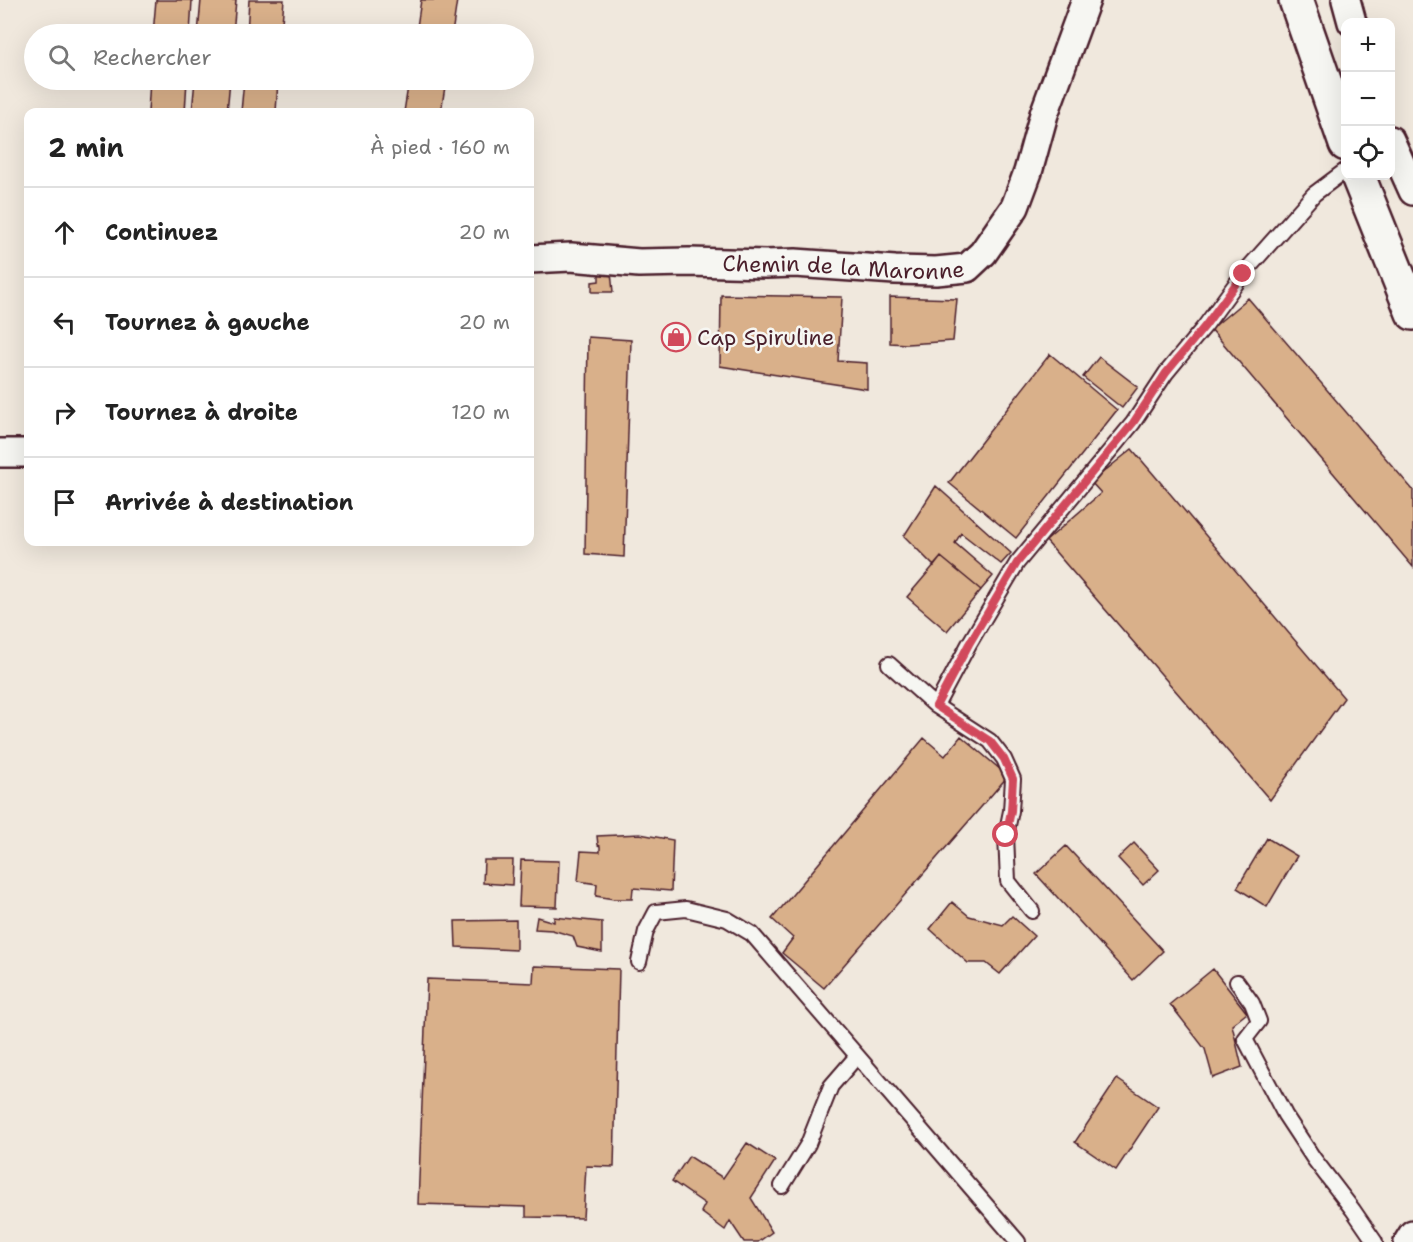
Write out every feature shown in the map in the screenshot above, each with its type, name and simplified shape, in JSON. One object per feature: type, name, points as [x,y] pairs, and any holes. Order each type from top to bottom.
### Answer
[{"type":"main road","points":[[1302,1],[1341,128]]},
{"type":"main road","points":[[1360,180],[1413,313]]},
{"type":"street","name":"Chemin de la Maronne","points":[[534,259],[571,257],[639,263],[766,264],[795,262],[936,271],[967,268],[983,253],[1015,207],[1028,172],[1044,114],[1086,0]]},
{"type":"street","points":[[1346,0],[1351,18]]},
{"type":"street","points":[[1395,151],[1413,191]]},
{"type":"street","points":[[0,453],[24,453]]},
{"type":"street","points":[[1408,1242],[1413,1234]]},
{"type":"lane","points":[[936,706],[969,644],[1017,563],[1133,423],[1166,373],[1205,326],[1243,274],[1314,194],[1341,174]]},
{"type":"lane","points":[[890,664],[936,706],[990,741],[1004,759],[1013,779],[1011,811],[1006,835],[1008,880],[1032,911]]},
{"type":"lane","points":[[639,962],[646,931],[656,912],[686,909],[728,919],[752,934],[1018,1242]]},
{"type":"lane","points":[[1237,982],[1252,1003],[1259,1021],[1245,1039],[1285,1115],[1375,1242]]},
{"type":"lane","points":[[782,1186],[808,1144],[831,1086],[857,1056]]},
{"type":"building","points":[[156,0],[192,0],[191,24],[154,24]]},
{"type":"building","points":[[201,0],[236,0],[234,24],[199,24]]},
{"type":"building","points":[[249,0],[284,0],[282,24],[248,24]]},
{"type":"building","points":[[421,0],[457,0],[453,24],[417,24]]},
{"type":"building","points":[[149,90],[186,90],[185,108],[148,108]]},
{"type":"building","points":[[194,90],[229,90],[227,108],[192,108]]},
{"type":"building","points":[[243,90],[277,90],[276,108],[241,108]]},
{"type":"building","points":[[407,90],[444,90],[442,108],[405,108]]},
{"type":"building","points":[[611,272],[613,292],[592,292],[592,282],[599,281],[599,273]]},
{"type":"building","points":[[721,295],[842,297],[838,361],[867,363],[867,389],[720,366]]},
{"type":"building","points":[[890,297],[957,299],[953,341],[890,343]]},
{"type":"building","points":[[1248,298],[1413,490],[1413,567],[1211,329]]},
{"type":"building","points":[[588,337],[631,340],[624,557],[585,554]]},
{"type":"building","points":[[1050,354],[1117,410],[1016,538],[949,483]]},
{"type":"building","points":[[1099,357],[1138,387],[1122,408],[1083,377]]},
{"type":"building","points":[[1132,449],[1344,698],[1270,800],[1046,541],[1101,493],[1091,482]]},
{"type":"building","points":[[936,486],[1011,553],[1001,564],[961,533],[955,543],[993,576],[981,590],[941,557],[934,566],[904,536]]},
{"type":"building","points":[[941,557],[981,590],[947,631],[907,597]]},
{"type":"building","points":[[961,736],[1008,776],[824,988],[782,953],[793,938],[772,919],[924,738],[945,756]]},
{"type":"building","points":[[640,834],[673,840],[671,891],[633,888],[632,899],[614,899],[596,896],[597,884],[578,881],[581,851],[600,852],[597,836]]},
{"type":"building","points":[[1267,838],[1297,856],[1267,907],[1237,888]]},
{"type":"building","points":[[1134,843],[1159,870],[1143,885],[1118,858]]},
{"type":"building","points":[[1066,846],[1163,951],[1133,980],[1036,874]]},
{"type":"building","points":[[484,860],[513,860],[512,885],[483,883]]},
{"type":"building","points":[[521,860],[559,861],[557,907],[519,906]]},
{"type":"building","points":[[952,902],[969,916],[1003,925],[1012,916],[1034,936],[1000,974],[986,963],[968,963],[930,929]]},
{"type":"building","points":[[537,917],[554,922],[554,917],[602,922],[602,952],[577,947],[573,936],[552,930],[535,929]]},
{"type":"building","points":[[516,920],[516,950],[456,947],[455,921]]},
{"type":"building","points":[[534,966],[619,969],[614,1167],[586,1166],[583,1218],[526,1217],[526,1207],[418,1204],[427,979],[533,983]]},
{"type":"building","points":[[1213,969],[1247,1013],[1232,1025],[1242,1067],[1213,1078],[1205,1049],[1170,1004]]},
{"type":"building","points":[[1117,1079],[1158,1107],[1116,1170],[1075,1142]]},
{"type":"building","points":[[747,1143],[775,1161],[751,1198],[772,1232],[758,1242],[744,1242],[730,1221],[725,1230],[701,1212],[705,1204],[672,1181],[689,1156],[723,1178]]},
{"type":"place","name":"Cap Spiruline","points":[[676,337]]},
{"type":"route","points":[[1006,835],[1011,811],[1013,779],[1004,759],[990,741],[936,706],[969,644],[1017,563],[1133,423],[1166,373],[1205,326],[1243,274]]}]
